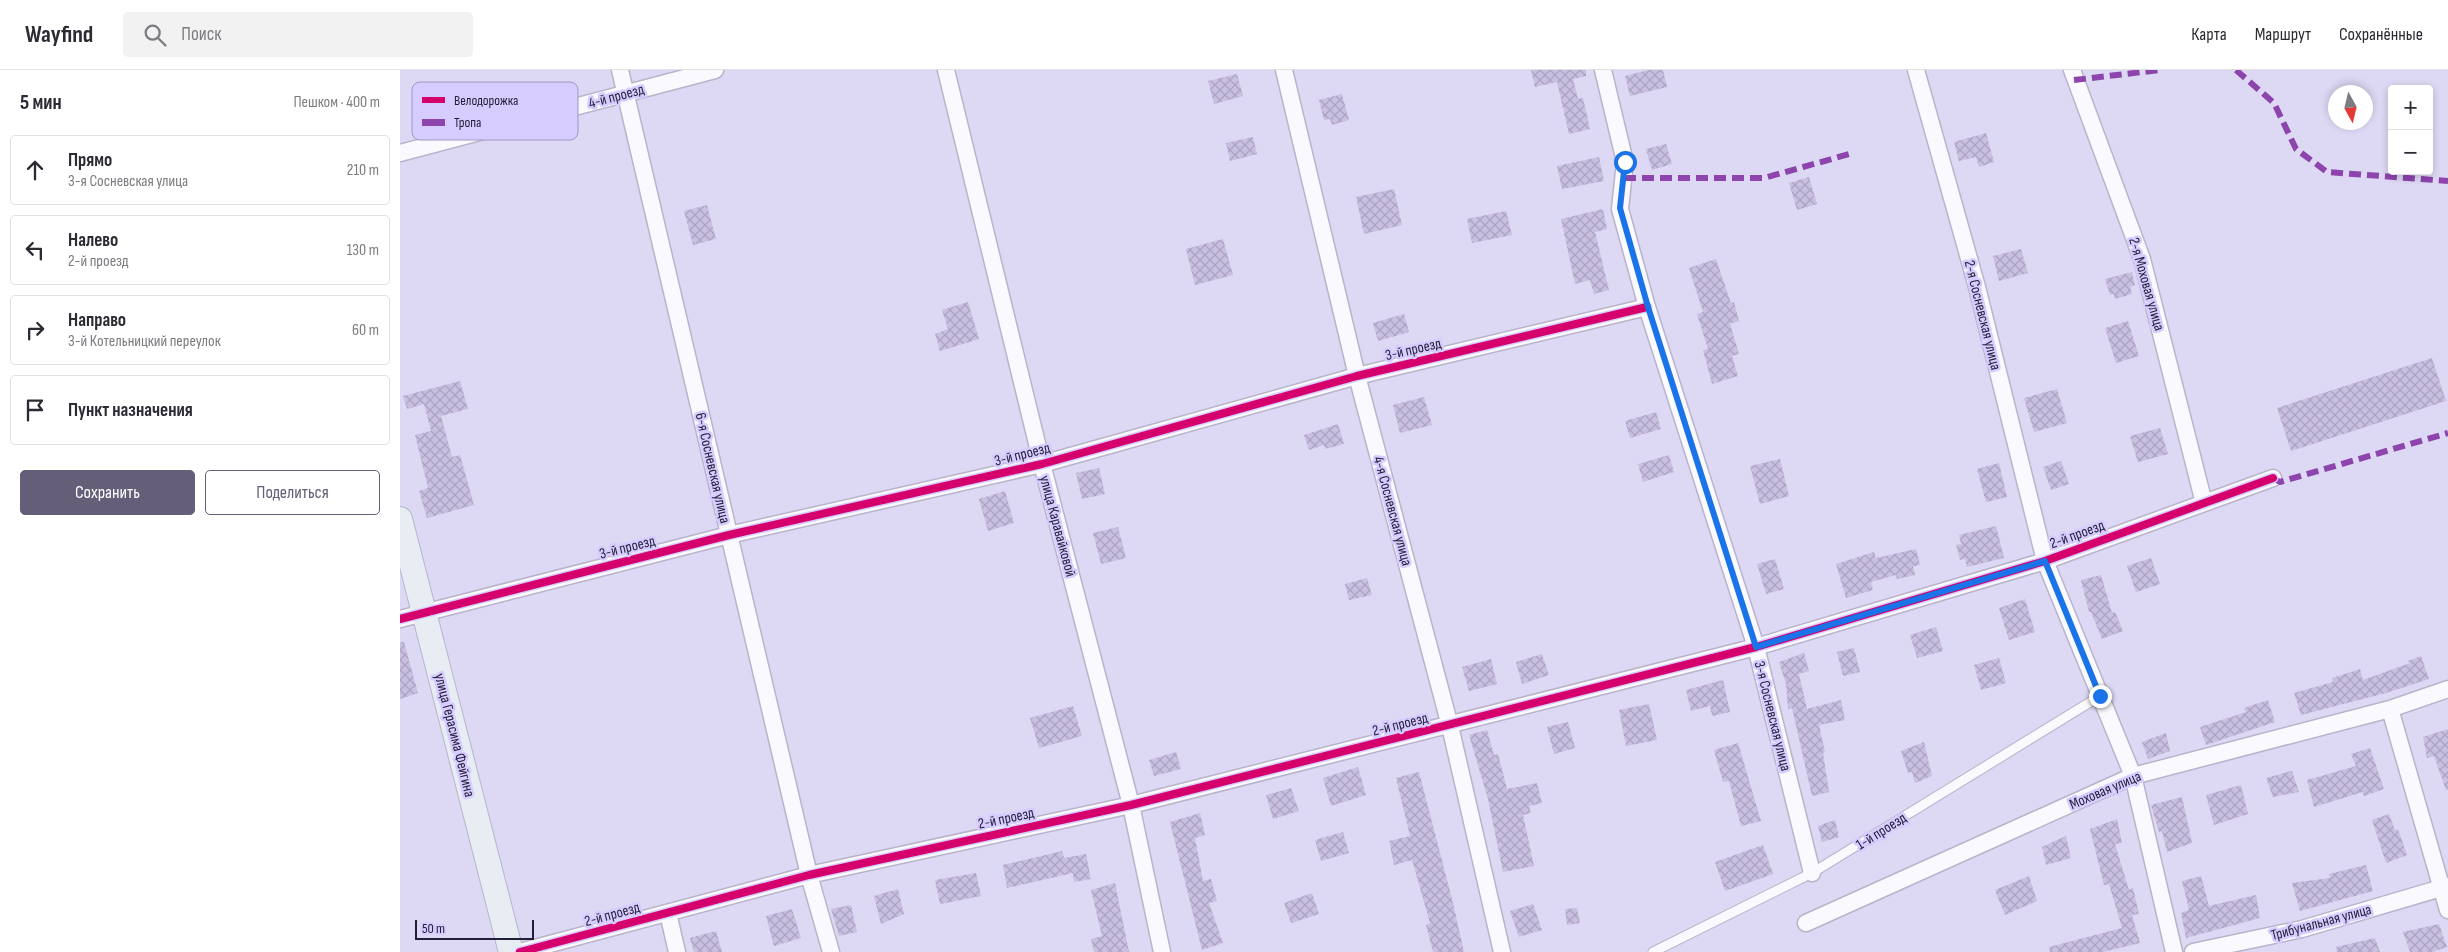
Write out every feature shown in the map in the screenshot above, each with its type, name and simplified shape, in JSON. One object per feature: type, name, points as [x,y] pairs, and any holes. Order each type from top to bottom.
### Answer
[{"type":"main road","name":"улица Герасима Фейгина","points":[[400,518],[511,952]]},
{"type":"street","name":"6-я Сосневская улица","points":[[620,70],[809,876],[831,952]]},
{"type":"street","name":"4-й проезд","points":[[578,106],[715,70]]},
{"type":"street","name":"улица Каравайковой","points":[[946,70],[1042,464],[1131,805],[1162,952]]},
{"type":"street","name":"4-я Сосневская улица","points":[[1284,70],[1357,376],[1450,726],[1502,952]]},
{"type":"street","name":"3-я Сосневская улица","points":[[1603,70],[1625,162],[1620,208],[1648,307],[1756,647],[1812,873]]},
{"type":"street","name":"2-я Сосневская улица","points":[[1916,70],[1977,287],[2045,561],[2133,776],[2174,952]]},
{"type":"street","name":"2-я Моховая улица","points":[[2072,70],[2142,259],[2204,503]]},
{"type":"street","name":"4-й проезд","points":[[400,153],[449,140]]},
{"type":"street","name":"3-й проезд","points":[[400,619],[729,535],[1042,464],[1357,376],[1648,307]]},
{"type":"street","name":"2-й проезд","points":[[520,952],[809,876],[1131,805],[1450,726],[1756,647],[2045,561],[2273,478]]},
{"type":"street","name":"Моховая улица","points":[[1806,923],[2133,776],[2390,709],[2448,689]]},
{"type":"street","points":[[2390,709],[2445,887],[2448,910]]},
{"type":"street","name":"Трибунальная улица","points":[[2193,952],[2302,929],[2445,887]]},
{"type":"street","points":[[668,913],[677,952]]},
{"type":"lane","name":"1-й проезд","points":[[1653,952],[1812,873],[2100,696]]},
{"type":"building","points":[[1531,70],[1586,70],[1586,76],[1573,79],[1578,99],[1583,98],[1590,129],[1569,134],[1557,82],[1535,87]]},
{"type":"building","points":[[1648,70],[1663,70],[1667,87],[1630,96],[1625,76]]},
{"type":"building","points":[[1237,74],[1243,96],[1214,104],[1208,81]]},
{"type":"building","points":[[1342,94],[1349,120],[1332,125],[1330,119],[1324,120],[1319,100]]},
{"type":"building","points":[[1986,133],[1994,162],[1979,167],[1976,157],[1959,161],[1954,142]]},
{"type":"building","points":[[1253,137],[1257,154],[1230,161],[1226,143]]},
{"type":"building","points":[[1666,144],[1672,164],[1652,170],[1646,149]]},
{"type":"building","points":[[1599,157],[1604,181],[1562,189],[1557,166]]},
{"type":"building","points":[[1809,177],[1817,204],[1797,210],[1789,183]]},
{"type":"building","points":[[1394,189],[1402,225],[1364,234],[1356,197]]},
{"type":"building","points":[[707,205],[716,239],[693,245],[684,211]]},
{"type":"building","points":[[1603,209],[1607,229],[1595,232],[1609,290],[1594,294],[1590,280],[1575,284],[1561,219]]},
{"type":"building","points":[[1506,211],[1512,235],[1472,243],[1467,219]]},
{"type":"building","points":[[1223,239],[1233,275],[1195,285],[1186,249]]},
{"type":"building","points":[[2021,249],[2028,273],[1999,281],[1993,256]]},
{"type":"building","points":[[1716,259],[1731,303],[1734,302],[1739,321],[1730,324],[1739,354],[1732,356],[1738,376],[1712,384],[1703,350],[1708,349],[1697,314],[1703,312],[1689,268]]},
{"type":"building","points":[[2132,272],[2135,285],[2130,287],[2132,294],[2115,299],[2114,294],[2110,295],[2105,279]]},
{"type":"building","points":[[968,302],[979,339],[940,351],[935,334],[948,329],[942,310]]},
{"type":"building","points":[[1404,314],[1409,332],[1378,341],[1373,323]]},
{"type":"building","points":[[2128,321],[2139,356],[2116,363],[2105,328]]},
{"type":"building","points":[[2432,358],[2446,401],[2291,451],[2277,408]]},
{"type":"building","points":[[460,381],[468,409],[441,416],[452,457],[460,455],[474,505],[427,518],[419,491],[428,488],[415,435],[431,431],[424,404],[407,409],[403,396]]},
{"type":"building","points":[[2057,389],[2067,423],[2034,432],[2024,398]]},
{"type":"building","points":[[1424,397],[1432,425],[1400,433],[1393,405]]},
{"type":"building","points":[[1656,412],[1661,429],[1630,438],[1625,421]]},
{"type":"building","points":[[1338,424],[1344,444],[1325,449],[1324,445],[1309,450],[1304,435]]},
{"type":"building","points":[[2160,428],[2168,454],[2138,462],[2130,436]]},
{"type":"building","points":[[1669,455],[1674,472],[1643,482],[1638,464]]},
{"type":"building","points":[[1780,459],[1789,496],[1760,504],[1750,466]]},
{"type":"building","points":[[2061,461],[2069,484],[2051,490],[2043,467]]},
{"type":"building","points":[[1999,463],[2007,497],[1986,502],[1977,469]]},
{"type":"building","points":[[1099,468],[1105,494],[1082,499],[1076,473]]},
{"type":"building","points":[[1005,491],[1014,523],[988,531],[979,499]]},
{"type":"building","points":[[1996,526],[2004,558],[1967,567],[1965,559],[1960,560],[1956,545],[1961,544],[1959,535]]},
{"type":"building","points":[[1118,527],[1126,558],[1101,564],[1093,533]]},
{"type":"building","points":[[1916,549],[1920,565],[1913,566],[1915,575],[1897,579],[1896,575],[1871,582],[1873,590],[1846,598],[1836,564],[1874,552],[1876,558]]},
{"type":"building","points":[[2151,558],[2160,584],[2136,592],[2127,566]]},
{"type":"building","points":[[1775,559],[1784,589],[1766,594],[1757,564]]},
{"type":"building","points":[[2101,575],[2112,613],[2115,612],[2123,631],[2102,639],[2091,612],[2089,612],[2081,580]]},
{"type":"building","points":[[1367,578],[1372,595],[1349,600],[1345,584]]},
{"type":"building","points":[[2025,599],[2035,632],[2009,640],[1999,608]]},
{"type":"building","points":[[1936,627],[1943,651],[1917,658],[1910,635]]},
{"type":"building","points":[[400,642],[404,642],[418,693],[400,699]]},
{"type":"building","points":[[1854,648],[1860,672],[1843,676],[1837,652]]},
{"type":"building","points":[[1804,653],[1809,671],[1799,674],[1807,709],[1841,700],[1845,720],[1819,725],[1825,752],[1823,753],[1829,792],[1812,796],[1792,708],[1788,709],[1786,684],[1779,662]]},
{"type":"building","points":[[1542,654],[1549,675],[1522,684],[1516,662]]},
{"type":"building","points":[[2421,656],[2429,679],[2386,693],[2301,715],[2294,693],[2333,682],[2332,678],[2360,669],[2363,680],[2410,663],[2408,661]]},
{"type":"building","points":[[1999,658],[2006,683],[1981,690],[1974,665]]},
{"type":"building","points":[[1491,659],[1497,684],[1469,691],[1462,667]]},
{"type":"building","points":[[1723,680],[1730,712],[1712,716],[1710,706],[1691,711],[1686,690]]},
{"type":"building","points":[[2268,700],[2275,722],[2206,745],[2200,727],[2246,712],[2244,708]]},
{"type":"building","points":[[1649,704],[1657,740],[1626,746],[1619,710]]},
{"type":"building","points":[[1073,706],[1082,736],[1039,748],[1030,718]]},
{"type":"building","points":[[1568,722],[1575,748],[1554,754],[1547,727]]},
{"type":"building","points":[[2448,729],[2448,790],[2446,790],[2434,756],[2427,758],[2423,737]]},
{"type":"building","points":[[1487,730],[1494,755],[1498,754],[1507,789],[1537,783],[1542,803],[1529,806],[1531,813],[1523,815],[1534,866],[1503,872],[1488,799],[1469,735]]},
{"type":"building","points":[[2166,733],[2170,751],[2148,759],[2142,742]]},
{"type":"building","points":[[1924,742],[1932,776],[1915,783],[1912,772],[1908,773],[1901,751]]},
{"type":"building","points":[[1738,743],[1761,821],[1741,826],[1729,781],[1723,782],[1714,750]]},
{"type":"building","points":[[2370,748],[2384,789],[2364,796],[2363,792],[2314,807],[2307,780],[2356,766],[2351,754]]},
{"type":"building","points":[[1176,752],[1181,769],[1154,776],[1149,760]]},
{"type":"building","points":[[1358,767],[1366,795],[1331,806],[1323,778]]},
{"type":"building","points":[[2292,771],[2299,792],[2273,797],[2266,778]]},
{"type":"building","points":[[1419,772],[1464,952],[1433,952],[1426,925],[1430,923],[1412,860],[1394,865],[1389,841],[1410,836],[1396,778]]},
{"type":"building","points":[[2241,785],[2248,814],[2214,825],[2206,795]]},
{"type":"building","points":[[1291,788],[1299,811],[1273,819],[1266,795]]},
{"type":"building","points":[[2182,797],[2192,843],[2167,852],[2162,831],[2159,832],[2151,805]]},
{"type":"building","points":[[1200,813],[1205,835],[1195,838],[1203,881],[1211,879],[1217,901],[1209,903],[1223,943],[1202,950],[1170,822]]},
{"type":"building","points":[[2389,814],[2395,830],[2398,829],[2407,855],[2386,863],[2372,820]]},
{"type":"building","points":[[2117,819],[2122,843],[2115,844],[2129,890],[2133,888],[2139,914],[2132,915],[2140,943],[2103,952],[2050,952],[2049,947],[2122,928],[2109,884],[2104,885],[2090,829]]},
{"type":"building","points":[[1835,820],[1839,837],[1822,842],[1818,826]]},
{"type":"building","points":[[1343,832],[1349,853],[1321,861],[1315,840]]},
{"type":"building","points":[[2066,836],[2071,858],[2046,865],[2042,847]]},
{"type":"building","points":[[1763,845],[1773,874],[1725,891],[1715,862]]},
{"type":"building","points":[[1062,851],[1064,858],[1086,854],[1091,879],[1074,882],[1073,873],[1007,888],[1003,865]]},
{"type":"building","points":[[2366,865],[2373,891],[2300,911],[2292,883],[2330,878],[2329,874]]},
{"type":"building","points":[[976,873],[981,896],[940,904],[935,880]]},
{"type":"building","points":[[2029,876],[2037,901],[2005,915],[1995,890]]},
{"type":"building","points":[[2201,876],[2209,906],[2256,895],[2260,918],[2186,938],[2181,913],[2189,910],[2182,881]]},
{"type":"building","points":[[1115,883],[1129,952],[1094,952],[1091,939],[1102,936],[1091,890]]},
{"type":"building","points":[[898,889],[904,914],[881,924],[874,896]]},
{"type":"building","points":[[1312,893],[1319,914],[1291,923],[1284,903]]},
{"type":"building","points":[[1533,904],[1542,930],[1519,937],[1510,911]]},
{"type":"building","points":[[851,905],[857,932],[839,936],[831,909]]},
{"type":"building","points":[[1577,908],[1580,923],[1567,925],[1565,909]]},
{"type":"building","points":[[792,909],[801,938],[774,946],[766,916]]},
{"type":"building","points":[[2439,924],[2447,947],[2432,952],[2410,952],[2403,932]]},
{"type":"building","points":[[716,931],[722,952],[694,952],[690,938]]},
{"type":"building","points":[[2375,938],[2380,952],[2337,952],[2336,947]]},
{"type":"marked path","points":[[2074,80],[2160,70]]},
{"type":"marked path","points":[[2236,70],[2274,103],[2296,149],[2327,172],[2448,181]]},
{"type":"marked path","points":[[1624,178],[1764,178],[1853,153]]},
{"type":"marked path","points":[[2273,478],[2280,482],[2448,433]]},
{"type":"cycle path","points":[[400,619],[729,535],[1042,464],[1357,376],[1647,307]]},
{"type":"cycle path","points":[[520,952],[809,875],[1131,805],[1756,647],[2045,561],[2273,478]]},
{"type":"route","points":[[1625,162],[1620,208],[1648,307],[1756,647],[2045,561],[2100,696]]}]
